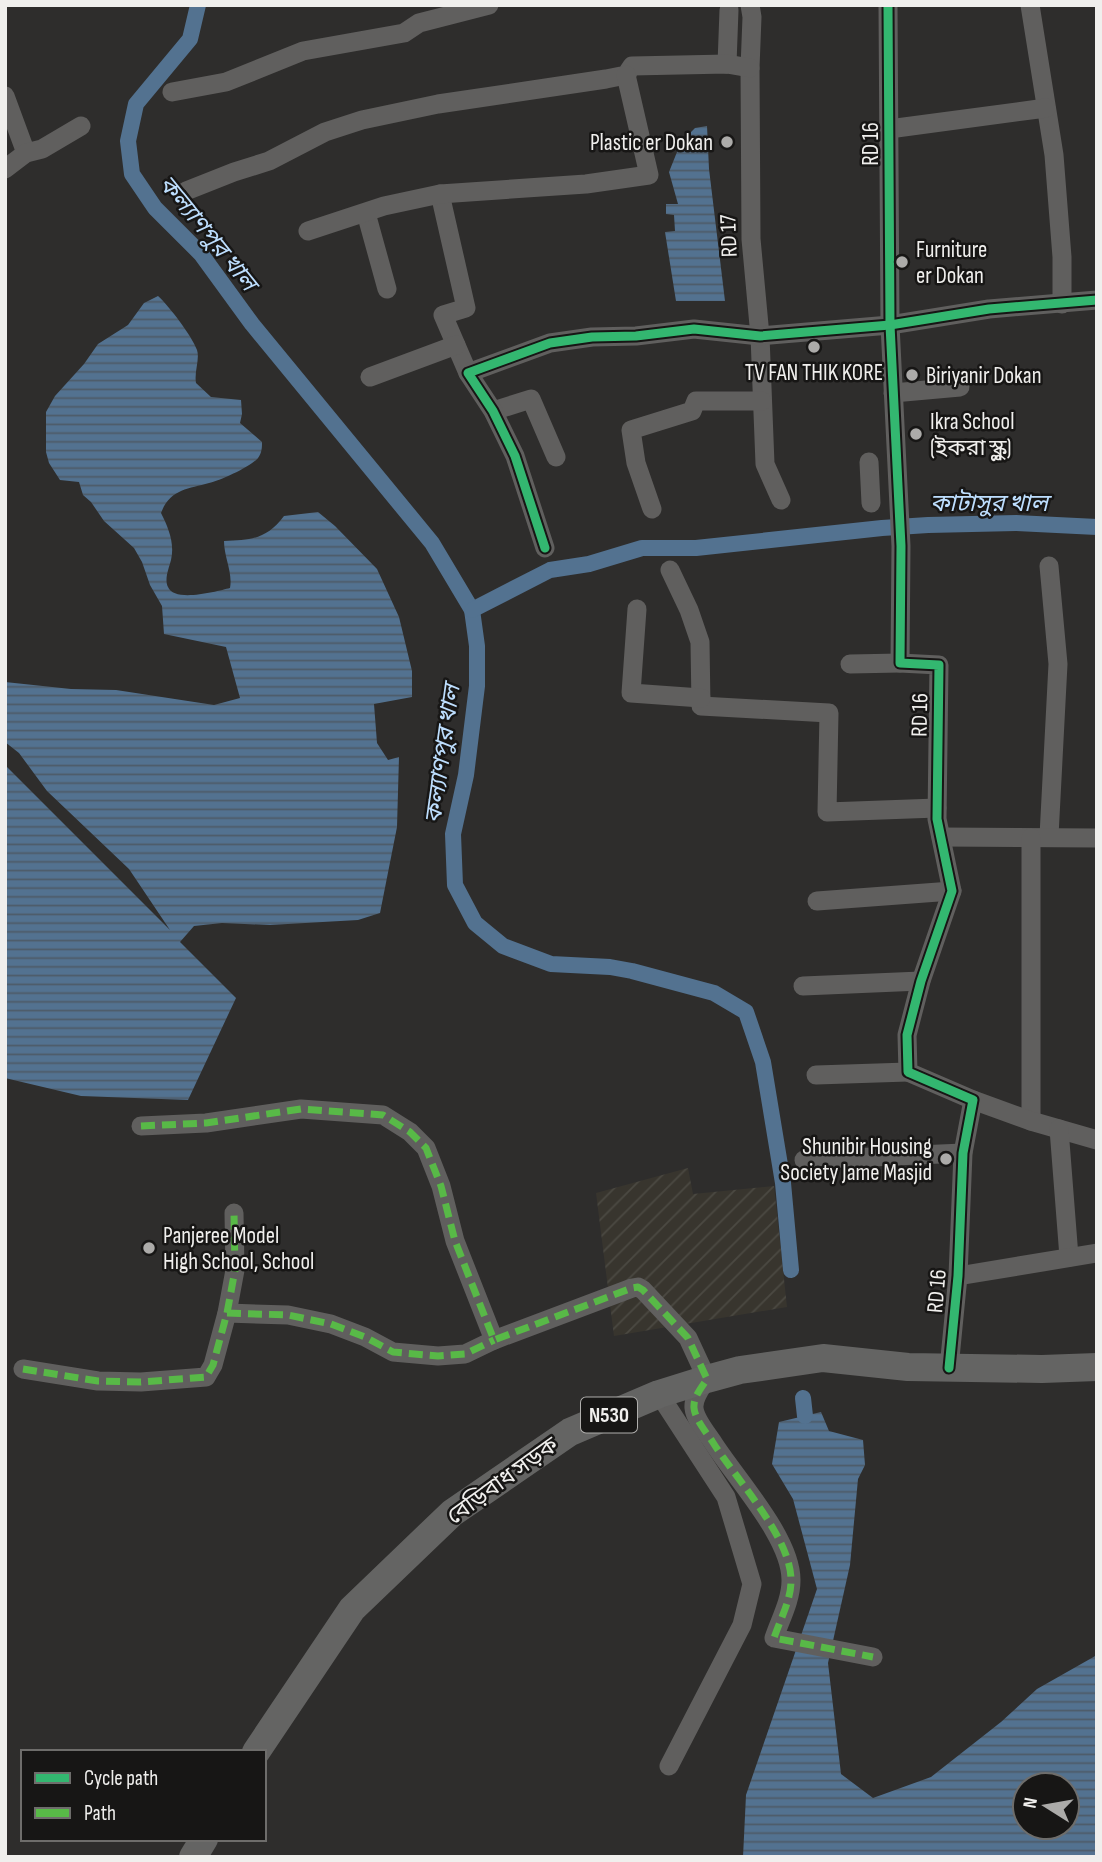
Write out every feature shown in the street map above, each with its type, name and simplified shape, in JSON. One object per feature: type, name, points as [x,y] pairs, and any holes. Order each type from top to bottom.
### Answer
[{"type":"highway","name":"বেড়িবাধ সড়ক","points":[[257,1750],[352,1609],[452,1513],[570,1432],[659,1394],[707,1379],[740,1370],[823,1358],[908,1367],[1097,1367]]},
{"type":"highway","points":[[194,1857],[203,1841]]},
{"type":"street","points":[[172,92],[226,82],[303,51],[404,33],[417,14],[489,5]]},
{"type":"street","name":"RD 17","points":[[750,5],[751,239],[760,336],[765,464],[781,500]]},
{"type":"street","name":"RD 16","points":[[888,5],[890,325],[901,546],[900,663],[939,665],[937,808],[952,891]]},
{"type":"street","points":[[1030,5],[1054,155],[1062,257],[1062,304]]},
{"type":"street","points":[[727,64],[729,10]]},
{"type":"street","points":[[186,191],[269,161],[325,132],[362,120],[438,104],[503,93],[564,87],[626,75],[632,66],[727,64],[750,68]]},
{"type":"street","points":[[308,231],[384,206],[440,194],[586,184],[649,175],[626,75]]},
{"type":"street","points":[[5,96],[26,153]]},
{"type":"street","points":[[889,129],[1046,108]]},
{"type":"street","points":[[5,169],[26,153],[42,149],[81,126]]},
{"type":"street","points":[[440,194],[466,308],[443,315],[468,373],[493,411],[515,456],[545,548]]},
{"type":"street","points":[[366,213],[387,289]]},
{"type":"street","points":[[468,373],[550,343],[592,337],[636,336],[694,329],[760,336],[890,325],[989,309],[1097,300]]},
{"type":"street","points":[[370,377],[456,345]]},
{"type":"street","points":[[893,393],[960,387]]},
{"type":"street","points":[[493,411],[531,399],[556,457]]},
{"type":"street","points":[[652,509],[636,463],[631,430],[692,411],[696,401],[762,401]]},
{"type":"street","points":[[869,462],[871,503]]},
{"type":"street","points":[[1031,1121],[1040,837],[1058,664],[1049,566]]},
{"type":"street","points":[[670,570],[689,610],[700,642],[701,706],[829,713],[827,812],[937,808]]},
{"type":"street","points":[[638,609],[631,694],[701,698]]},
{"type":"street","points":[[850,664],[900,663]]},
{"type":"street","points":[[941,837],[1097,838]]},
{"type":"street","points":[[817,901],[952,891],[921,981],[907,1035],[908,1072]]},
{"type":"street","points":[[803,986],[921,981]]},
{"type":"street","points":[[816,1075],[908,1072],[972,1100],[1097,1140]]},
{"type":"street","name":"RD 16","points":[[949,1368],[958,1276],[963,1153],[972,1100]]},
{"type":"street","points":[[141,1126],[206,1123],[301,1109],[383,1115],[410,1132],[426,1148],[441,1186],[455,1241],[494,1340]]},
{"type":"street","points":[[1059,1129],[1069,1257]]},
{"type":"street","points":[[804,1160],[963,1153]]},
{"type":"street","points":[[23,1369],[98,1381],[141,1382],[206,1377],[213,1365],[227,1313],[234,1270],[234,1213]]},
{"type":"street","points":[[958,1276],[1097,1253]]},
{"type":"street","points":[[227,1313],[288,1315],[331,1324],[365,1337],[393,1352],[438,1356],[465,1354],[494,1340],[638,1287],[688,1338],[707,1379],[695,1398],[694,1409],[725,1462],[775,1530],[786,1554],[792,1578],[774,1638],[873,1657]]},
{"type":"street","points":[[659,1394],[726,1497],[752,1584],[742,1625],[669,1766]]},
{"type":"shaded area","points":[[688,1168],[693,1194],[774,1186],[787,1307],[614,1336],[596,1193]]},
{"type":"water","points":[[707,126],[709,169],[725,301],[676,301],[665,232],[675,231],[674,215],[666,214],[666,204],[678,204],[669,172],[681,142],[695,128]]},
{"type":"water","points":[[158,296],[180,322],[197,350],[196,383],[211,397],[241,400],[240,423],[262,442],[259,456],[249,465],[220,479],[180,491],[165,505],[161,513],[172,547],[168,587],[172,592],[187,595],[230,588],[224,541],[258,537],[278,524],[284,516],[318,512],[377,569],[399,617],[412,671],[412,697],[374,704],[377,743],[388,760],[399,757],[397,827],[380,913],[358,920],[194,926],[180,942],[236,998],[188,1100],[81,1096],[5,1078],[5,765],[170,930],[129,869],[47,791],[19,753],[5,742],[5,682],[71,689],[116,690],[214,705],[240,698],[226,647],[164,634],[162,606],[134,548],[104,521],[83,495],[79,482],[60,480],[49,463],[46,452],[46,412],[55,396],[98,344],[128,325],[144,303]]},
{"type":"water","points":[[821,1412],[829,1431],[863,1440],[865,1465],[858,1479],[850,1565],[828,1663],[841,1774],[873,1798],[931,1777],[1001,1722],[1037,1689],[1097,1655],[1097,1857],[743,1857],[746,1795],[817,1589],[793,1499],[772,1464],[779,1422]]},
{"type":"waterway","name":"কল্যাণপুর খাল","points":[[198,5],[190,39],[136,104],[128,141],[132,174],[155,208],[201,254],[252,324],[432,543],[472,610],[477,646],[477,686],[466,775],[453,834],[455,885],[475,923],[503,946],[551,964],[610,967],[714,993],[746,1012],[763,1062],[783,1183],[791,1270]]},
{"type":"waterway","name":"কাটাসুর খাল","points":[[472,610],[550,570],[589,564],[642,548],[696,548],[928,525],[1016,523],[1097,527]]},
{"type":"waterway","name":"কল্যাণপুর খাল","points":[[803,1398],[805,1416]]},
{"type":"marked path","points":[[141,1126],[206,1123],[301,1109],[383,1115],[410,1132],[426,1148],[441,1186],[455,1241],[494,1340],[632,1288],[643,1290],[688,1338],[707,1379],[695,1400],[696,1417],[773,1528],[789,1564],[791,1588],[774,1638],[873,1657]]},
{"type":"marked path","points":[[23,1369],[98,1381],[141,1382],[206,1377],[213,1365],[235,1270],[234,1213]]},
{"type":"marked path","points":[[227,1313],[288,1315],[331,1324],[365,1337],[393,1352],[438,1356],[465,1354],[494,1340]]},
{"type":"cycle path","points":[[888,5],[890,325],[901,546],[900,663],[939,665],[937,819],[952,891],[921,981],[907,1035],[908,1072],[973,1100],[963,1153],[958,1276],[949,1368]]},
{"type":"cycle path","points":[[545,548],[515,456],[493,411],[468,373],[550,343],[592,337],[636,336],[694,329],[760,336],[890,325],[989,309],[1097,300]]},
{"type":"place","name":"Plastic er Dokan","points":[[727,142]]},
{"type":"place","name":"Furniture er Dokan","points":[[902,262]]},
{"type":"place","name":"TV FAN THIK KORE","points":[[814,347]]},
{"type":"place","name":"Biriyanir Dokan","points":[[912,375]]},
{"type":"place","name":"Ikra School (ইকরা স্কুল)","points":[[916,434]]},
{"type":"place","name":"Shunibir Housing Society Jame Masjid","points":[[946,1159]]},
{"type":"place","name":"Panjeree Model High School, School","points":[[149,1248]]}]
